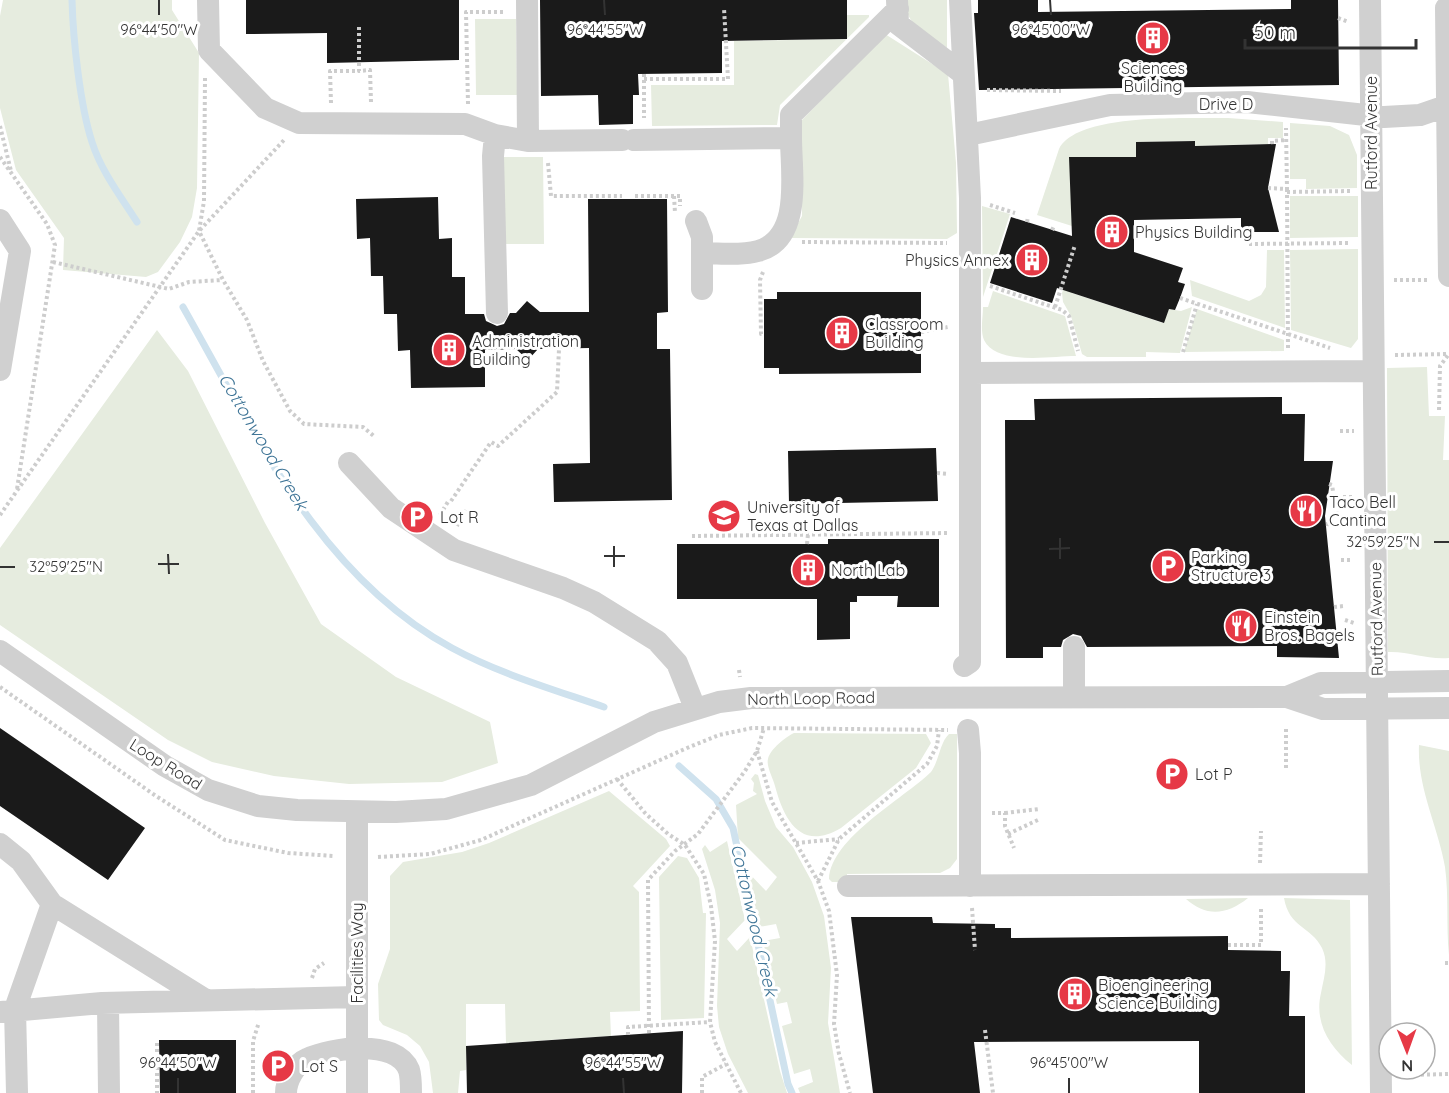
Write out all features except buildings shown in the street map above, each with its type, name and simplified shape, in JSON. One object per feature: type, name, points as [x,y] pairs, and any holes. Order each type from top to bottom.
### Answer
[{"type":"street","points":[[208,0],[209,50],[265,108],[299,123],[469,126],[495,135],[539,141],[791,138]]},
{"type":"street","points":[[960,0],[962,73],[968,135],[970,373],[970,662],[964,666]]},
{"type":"street","name":"Rutford Avenue","points":[[1370,0],[1381,1093]]},
{"type":"street","points":[[898,4],[898,24],[962,73]]},
{"type":"street","points":[[702,253],[760,251],[775,242],[783,233],[791,207],[791,115],[898,4]]},
{"type":"street","points":[[1446,5],[1449,276]]},
{"type":"street","points":[[527,6],[539,141]]},
{"type":"street","name":"Drive D","points":[[968,135],[1110,105],[1246,102],[1371,116],[1407,117],[1448,106]]},
{"type":"street","points":[[495,135],[493,156],[497,314]]},
{"type":"street","points":[[0,220],[20,251],[0,370]]},
{"type":"street","points":[[696,221],[702,237],[702,289]]},
{"type":"street","points":[[970,373],[1373,370]]},
{"type":"street","points":[[349,463],[391,508],[454,550],[563,588],[603,606],[657,641],[677,663],[695,708]]},
{"type":"street","points":[[1074,646],[1074,696]]},
{"type":"street","name":"Loop Road","points":[[0,651],[165,766],[208,790],[258,806],[357,812]]},
{"type":"street","name":"North Loop Road","points":[[1287,696],[1322,683],[1449,681]]},
{"type":"street","name":"North Loop Road","points":[[357,812],[446,809],[489,798],[531,785],[614,740],[654,722],[695,708],[751,698],[1287,696],[1323,709],[1449,708]]},
{"type":"street","points":[[968,730],[970,886]]},
{"type":"street","name":"Facilities Way","points":[[357,812],[357,1093]]},
{"type":"street","points":[[0,844],[21,861],[52,904],[206,1000]]},
{"type":"street","points":[[848,886],[1379,884]]},
{"type":"street","points":[[17,1093],[8,1011],[52,904]]},
{"type":"street","points":[[8,1011],[108,1003],[356,997]]},
{"type":"street","points":[[108,1003],[109,1093]]},
{"type":"street","points":[[286,1093],[292,1072],[306,1059],[356,1048],[382,1049],[399,1058],[409,1070],[411,1093]]},
{"type":"path","points":[[469,126],[466,12],[527,6]]},
{"type":"path","points":[[633,140],[644,76],[728,79],[724,8]]},
{"type":"path","points":[[359,27],[360,71]]},
{"type":"path","points":[[209,50],[206,61],[204,201],[199,231],[223,280],[247,320],[253,340],[278,390],[297,419],[313,426],[363,427],[375,437]]},
{"type":"path","points":[[331,125],[330,71],[370,70],[371,124]]},
{"type":"path","points":[[987,90],[1066,91]]},
{"type":"path","points":[[1286,106],[1288,371]]},
{"type":"path","points":[[0,515],[199,231],[299,123]]},
{"type":"path","points":[[0,126],[12,175]]},
{"type":"path","points":[[539,141],[548,161],[551,196],[622,196]]},
{"type":"path","points":[[1272,144],[1272,141],[1286,141]]},
{"type":"path","points":[[0,157],[47,224],[55,245],[17,490]]},
{"type":"path","points":[[1268,188],[1287,191],[1371,191]]},
{"type":"path","points":[[635,196],[680,196]]},
{"type":"path","points":[[673,213],[674,196]]},
{"type":"path","points":[[994,206],[1015,213]]},
{"type":"path","points":[[764,334],[761,334],[760,280],[775,242],[969,243]]},
{"type":"path","points":[[1249,244],[1372,243]]},
{"type":"path","points":[[1055,307],[1075,245]]},
{"type":"path","points":[[53,262],[162,286],[169,290],[189,282],[223,280]]},
{"type":"path","points":[[990,286],[1032,298],[1055,307],[1069,316],[1085,372]]},
{"type":"path","points":[[1180,298],[1339,351]]},
{"type":"path","points":[[1176,372],[1197,304]]},
{"type":"path","points":[[451,501],[491,441],[498,446],[557,392],[559,349]]},
{"type":"path","points":[[1412,355],[1449,354]]},
{"type":"path","points":[[1439,410],[1440,366],[1449,354]]},
{"type":"path","points":[[1329,484],[1332,485],[1337,516],[1344,519]]},
{"type":"path","points":[[1326,524],[1341,525]]},
{"type":"path","points":[[692,536],[970,532]]},
{"type":"path","points":[[807,544],[808,534]]},
{"type":"path","points":[[1334,607],[1344,606]]},
{"type":"path","points":[[739,669],[740,677]]},
{"type":"path","points":[[649,1033],[648,880],[675,851],[698,834],[745,771],[757,751],[764,728]]},
{"type":"path","points":[[382,857],[430,854],[481,840],[719,735],[764,728],[968,730]]},
{"type":"path","points":[[1286,729],[1286,769]]},
{"type":"path","points":[[819,881],[839,839],[927,765],[937,746],[939,730]]},
{"type":"path","points":[[757,751],[772,802],[819,881],[833,930],[837,975],[834,1024],[838,1054],[850,1093]]},
{"type":"path","points":[[617,779],[645,813],[668,834],[685,845],[704,873],[715,941],[710,1022],[715,1042],[741,1093]]},
{"type":"path","points":[[970,814],[1039,809]]},
{"type":"path","points":[[1005,813],[1008,834],[1014,848]]},
{"type":"path","points":[[1008,834],[1040,819]]},
{"type":"path","points":[[1228,945],[1261,945],[1261,831]]},
{"type":"path","points":[[796,843],[839,839]]},
{"type":"path","points":[[970,886],[975,950]]},
{"type":"path","points":[[253,1093],[253,1041],[263,1013]]},
{"type":"path","points":[[628,1035],[627,1027],[710,1022]]},
{"type":"path","points":[[985,1030],[993,1093]]},
{"type":"path","points":[[157,1043],[157,1093]]},
{"type":"path","points":[[702,1093],[702,1077],[726,1064]]},
{"type":"shaded area","points":[[3,0],[172,0],[172,10],[199,53],[197,188],[192,217],[180,242],[158,272],[146,277],[63,270],[64,238],[16,170],[0,108],[0,16]]},
{"type":"shaded area","points":[[905,0],[947,0],[947,48],[913,23],[906,9]]},
{"type":"shaded area","points":[[847,15],[869,15],[869,17],[847,39]]},
{"type":"shaded area","points":[[475,19],[516,19],[517,95],[476,95]]},
{"type":"shaded area","points":[[885,34],[948,74],[956,163],[957,233],[947,239],[790,238],[802,216],[802,120]]},
{"type":"shaded area","points":[[847,39],[780,105],[777,125],[652,126],[651,85],[734,85],[734,41]]},
{"type":"shaded area","points":[[1162,118],[1228,118],[1283,122],[1283,138],[1268,138],[1268,144],[1195,146],[1195,141],[1137,142],[1136,157],[1070,157],[1072,226],[1037,215],[1059,149],[1070,137],[1111,123]]},
{"type":"shaded area","points":[[1290,123],[1330,126],[1349,135],[1357,155],[1357,188],[1306,189],[1306,179],[1290,179]]},
{"type":"shaded area","points":[[503,157],[543,157],[544,244],[504,244]]},
{"type":"shaded area","points":[[1290,196],[1358,196],[1358,237],[1290,238]]},
{"type":"shaded area","points":[[982,206],[1010,214],[983,297]]},
{"type":"shaded area","points":[[1078,247],[1072,293],[1163,323],[1169,309],[1181,311],[1192,307],[1180,353],[1146,352],[1146,357],[1087,357],[1082,354],[1071,316],[1063,302],[1062,293]]},
{"type":"shaded area","points":[[1358,249],[1358,339],[1351,348],[1291,330],[1290,250]]},
{"type":"shaded area","points":[[1267,250],[1284,250],[1285,328],[1192,296],[1190,280],[1249,301],[1261,295],[1266,287]]},
{"type":"shaded area","points":[[993,291],[1065,316],[1076,356],[1026,358],[1000,353],[991,348],[984,340],[982,324],[983,307],[988,307]]},
{"type":"shaded area","points":[[1197,309],[1284,340],[1284,351],[1184,352]]},
{"type":"shaded area","points":[[157,330],[188,371],[265,523],[321,624],[396,677],[490,722],[498,763],[442,782],[349,784],[274,776],[212,762],[168,740],[0,625],[0,548]]},
{"type":"shaded area","points":[[1427,367],[1429,416],[1445,416],[1443,460],[1449,460],[1449,658],[1388,652],[1387,368]]},
{"type":"shaded area","points":[[794,733],[926,734],[931,743],[916,768],[841,828],[815,836],[796,829],[789,821],[768,765],[769,755],[775,747]]},
{"type":"shaded area","points":[[949,734],[957,734],[957,859],[950,868],[940,873],[847,874],[847,882],[832,882],[829,879],[833,864],[842,849],[870,820],[931,772]]},
{"type":"shaded area","points":[[1419,745],[1449,751],[1449,955],[1445,867],[1421,776]]},
{"type":"shaded area","points":[[755,774],[758,775],[765,801],[776,827],[793,847],[812,882],[824,916],[831,968],[828,1023],[840,1093],[800,1093],[798,1088],[813,1082],[810,1069],[794,1074],[782,1026],[792,1023],[787,1002],[777,1004],[763,941],[780,938],[776,924],[759,927],[746,870],[766,891],[777,877],[738,838],[736,805],[757,794],[753,791],[754,783],[751,779]]},
{"type":"shaded area","points":[[609,791],[666,839],[670,846],[633,886],[639,892],[640,1011],[610,1012],[611,1036],[506,1043],[505,1004],[466,1004],[466,1070],[460,1071],[458,1093],[433,1093],[429,1062],[420,1046],[407,1035],[383,1025],[379,1020],[378,984],[390,949],[390,876],[403,862],[462,852],[489,843]]},
{"type":"shaded area","points":[[727,841],[745,920],[727,939],[737,951],[750,937],[787,1093],[748,1093],[728,1054],[719,1027],[717,1006],[720,923],[715,890],[702,849],[705,845],[710,852]]},
{"type":"shaded area","points":[[678,856],[687,858],[699,878],[703,913],[706,913],[704,1018],[661,1020],[659,877]]},
{"type":"shaded area","points":[[1248,898],[1232,908],[1217,912],[1201,909],[1186,899]]},
{"type":"shaded area","points":[[1284,898],[1350,900],[1352,1065],[1330,1042],[1322,1024],[1319,1004],[1326,965],[1322,948],[1312,935],[1290,915]]},
{"type":"waterway","name":"Cottonwood Creek","points":[[72,0],[78,72],[92,142],[106,173],[137,222]]},
{"type":"waterway","name":"Cottonwood Creek","points":[[183,307],[264,451],[294,497],[327,541],[364,582],[405,618],[452,648],[507,673],[604,707]]},
{"type":"waterway","name":"Cottonwood Creek","points":[[679,766],[716,799],[733,828],[788,1084],[792,1093]]},
{"type":"place","name":"Sciences Building","points":[[1153,38]]},
{"type":"place","name":"Physics Building","points":[[1112,232]]},
{"type":"place","name":"Physics Annex","points":[[1032,260]]},
{"type":"place","name":"Classroom Building","points":[[842,333]]},
{"type":"place","name":"Administration Building","points":[[449,350]]},
{"type":"place","name":"Taco Bell Cantina","points":[[1306,511]]},
{"type":"place","name":"University of Texas at Dallas","points":[[724,516]]},
{"type":"place","name":"Lot R","points":[[417,517]]},
{"type":"place","name":"Parking Structure 3","points":[[1168,566]]},
{"type":"place","name":"North Lab","points":[[808,570]]},
{"type":"place","name":"Einstein Bros. Bagels","points":[[1241,626]]},
{"type":"place","name":"Lot P","points":[[1172,774]]},
{"type":"place","name":"Bioengineering Science Building","points":[[1075,994]]},
{"type":"place","name":"Lot S","points":[[278,1066]]}]
